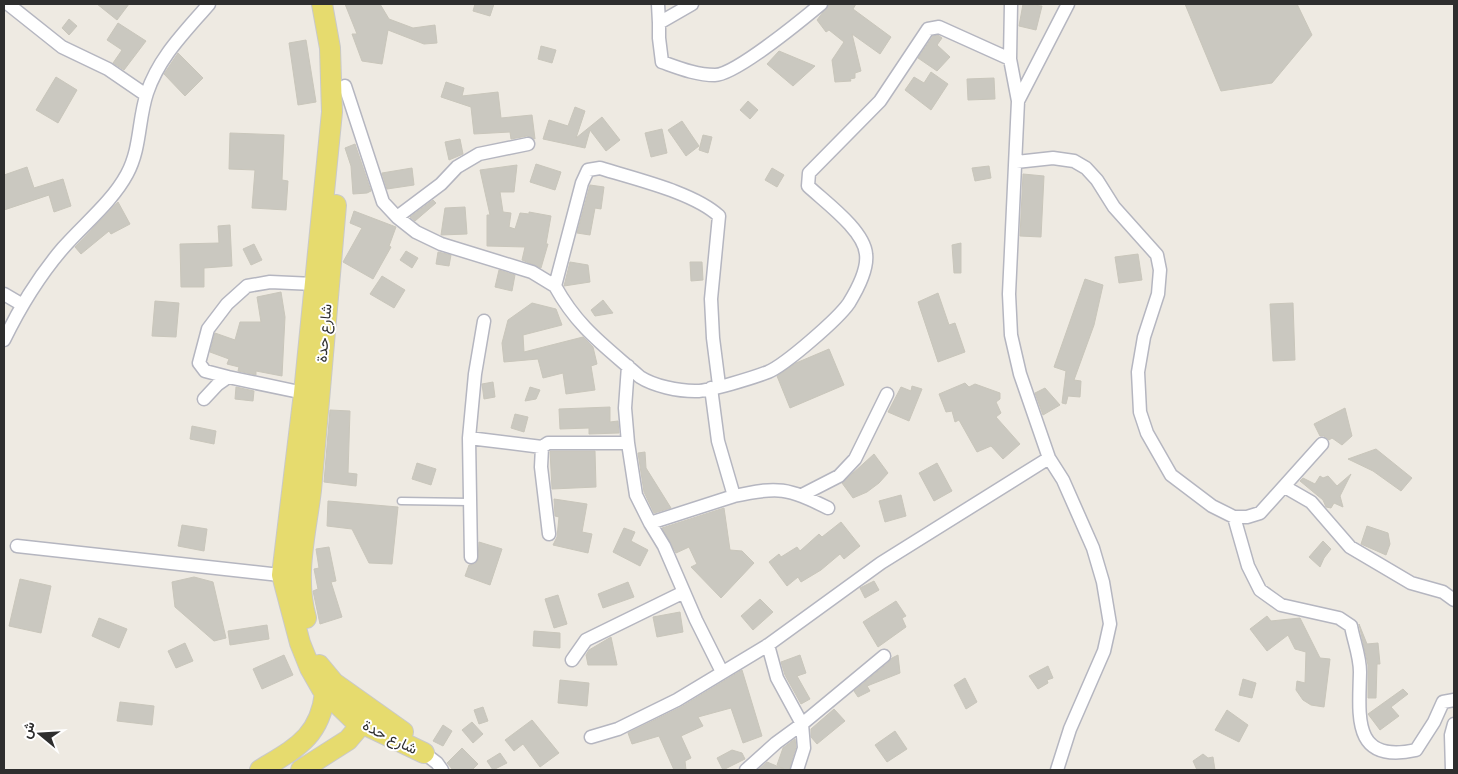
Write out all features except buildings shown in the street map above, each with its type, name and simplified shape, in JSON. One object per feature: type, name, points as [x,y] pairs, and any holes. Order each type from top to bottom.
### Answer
[{"type":"main road","name":"شارع حدة","points":[[322,4],[334,37],[345,86],[338,111]]},
{"type":"main road","name":"شارع حدة","points":[[334,4],[338,111],[321,285],[310,490],[290,576],[300,598],[319,665],[334,684],[368,717],[398,740],[424,753]]},
{"type":"main road","name":"شارع حدة","points":[[321,285],[304,393],[290,576],[300,643],[312,673],[325,693],[342,710],[368,717],[409,736],[424,753]]},
{"type":"main road","points":[[260,770],[303,743],[309,736],[319,718],[325,693]]},
{"type":"main road","points":[[301,770],[348,740],[368,717]]},
{"type":"main road","points":[[348,740],[375,736],[398,740]]},
{"type":"street","points":[[8,4],[62,47],[108,69],[146,95]]},
{"type":"street","points":[[4,340],[21,304],[62,249],[111,197],[127,174],[138,149],[146,95],[164,57],[209,4]]},
{"type":"street","points":[[658,4],[662,62],[693,72],[717,75],[780,37],[821,4]]},
{"type":"street","points":[[659,23],[692,4]]},
{"type":"street","points":[[1011,4],[1010,59],[1018,100],[1009,294],[1011,335],[1020,374],[1049,458],[1063,480],[1093,548],[1103,582],[1110,624],[1104,651],[1070,729],[1057,770]]},
{"type":"street","points":[[1018,100],[1068,4]]},
{"type":"street","points":[[345,86],[383,202],[397,217],[416,232],[441,244],[532,272],[555,286],[567,307],[586,332],[649,383],[696,392],[770,371],[810,341],[848,303],[866,269],[866,253],[860,235],[808,186],[807,179],[809,173],[880,101],[928,29],[940,28],[1010,59]]},
{"type":"street","points":[[397,217],[441,184],[457,167],[479,154],[528,144]]},
{"type":"street","points":[[1016,162],[1052,158],[1074,161],[1086,168],[1097,180],[1114,207],[1157,255],[1160,270],[1158,294],[1144,337],[1138,372],[1140,412],[1156,453],[1171,475],[1212,506],[1234,517],[1260,513],[1322,444]]},
{"type":"street","points":[[555,286],[582,183],[588,170],[600,168],[708,206],[719,216],[711,299],[715,386],[718,441],[734,496]]},
{"type":"street","points":[[304,393],[205,371],[199,363],[208,328],[227,304],[247,286],[270,282],[321,285]]},
{"type":"street","points":[[4,294],[21,304]]},
{"type":"street","points":[[471,557],[469,438],[475,374],[484,321]]},
{"type":"street","points":[[628,366],[625,408],[636,495],[664,546],[722,672]]},
{"type":"street","points":[[204,399],[218,384],[228,377]]},
{"type":"street","points":[[802,495],[839,476],[855,459],[887,394]]},
{"type":"street","points":[[469,438],[542,447],[548,443],[628,443]]},
{"type":"street","points":[[542,447],[541,467],[549,534]]},
{"type":"street","points":[[591,738],[618,729],[677,700],[768,645],[881,563],[1049,458]]},
{"type":"street","points":[[1285,487],[1311,502],[1350,547],[1411,583],[1443,592],[1454,600]]},
{"type":"street","points":[[650,523],[734,496],[763,490],[792,491],[828,508]]},
{"type":"street","points":[[1234,517],[1248,566],[1260,590],[1282,605],[1339,618],[1351,626],[1357,647],[1360,670],[1358,697],[1361,730],[1367,740],[1379,750],[1395,754],[1416,750],[1434,722],[1443,702],[1454,700]]},
{"type":"street","points":[[17,546],[36,550],[177,562],[290,576]]},
{"type":"street","points":[[572,660],[586,640],[684,592]]},
{"type":"street","points":[[768,645],[777,678],[802,724],[804,748],[797,770]]},
{"type":"street","points":[[746,770],[776,743],[802,724],[884,656]]},
{"type":"street","points":[[1452,770],[1450,744],[1454,724]]},
{"type":"street","points":[[424,753],[437,763],[442,770]]},
{"type":"lane","points":[[401,501],[469,502]]}]
